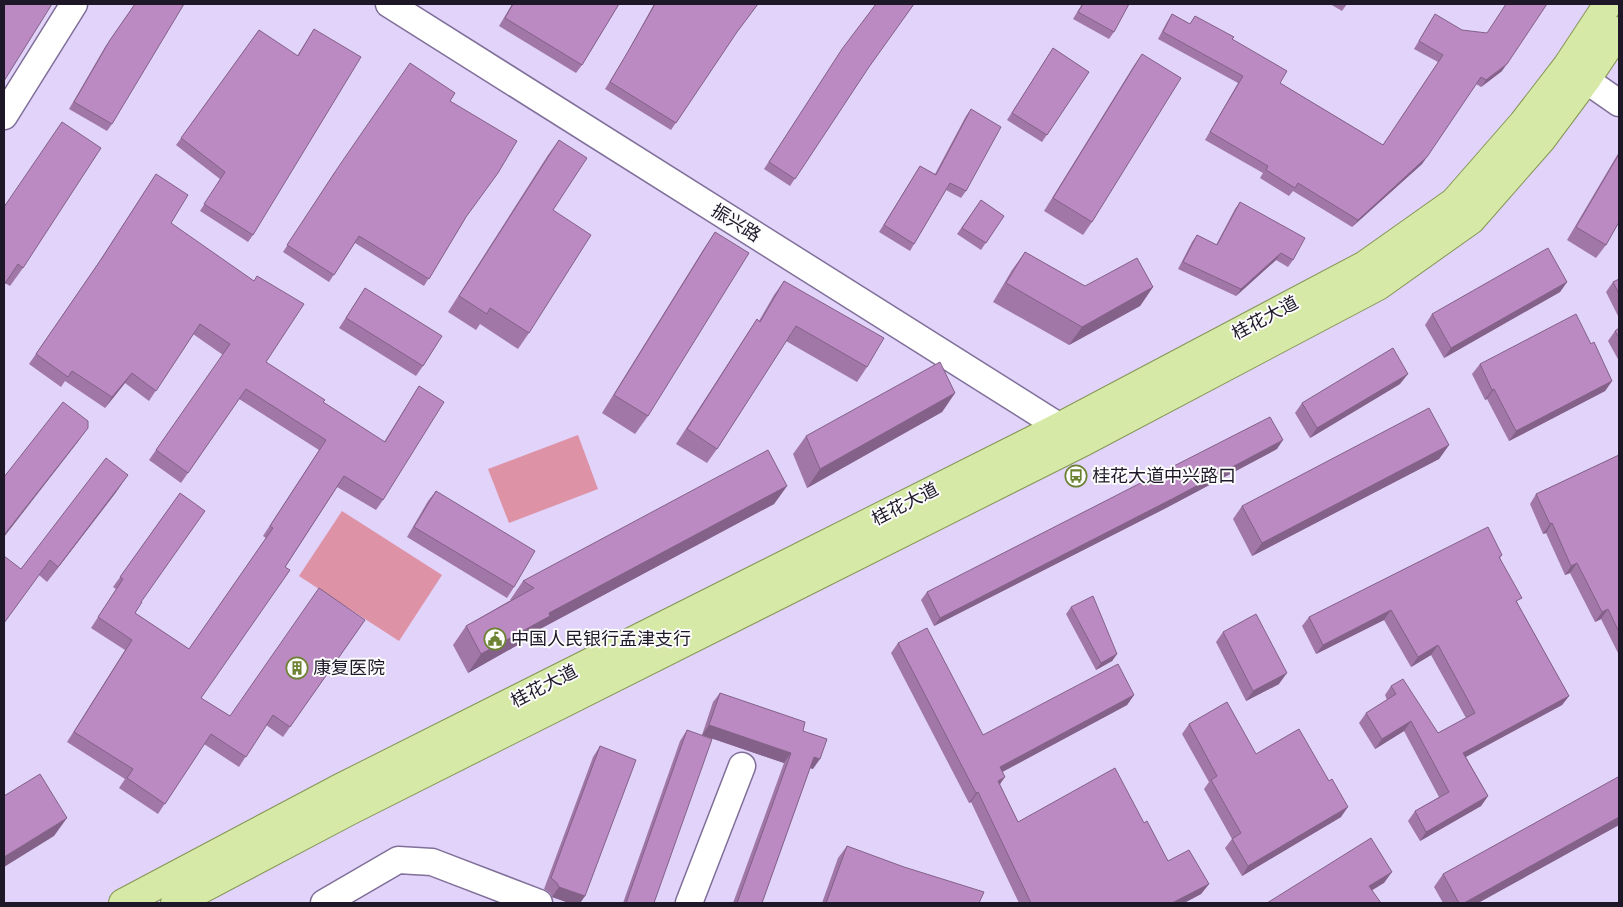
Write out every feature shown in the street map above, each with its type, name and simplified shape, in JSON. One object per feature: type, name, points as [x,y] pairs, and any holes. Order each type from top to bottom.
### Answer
[{"type":"main road","name":"桂花大道","points":[[123,903],[338,789],[1059,427],[1365,265],[1454,202],[1523,123],[1566,66],[1608,4]]},
{"type":"main road","name":"桂花大道","points":[[175,903],[349,811],[1083,442],[1378,286],[1471,220],[1542,139],[1586,80],[1619,31]]},
{"type":"street","points":[[4,116],[74,4]]},
{"type":"street","name":"振兴路","points":[[389,4],[1083,442]]},
{"type":"street","points":[[1586,80],[1619,103]]},
{"type":"street","points":[[689,903],[742,766]]},
{"type":"street","points":[[324,903],[398,860],[432,862],[539,903]]},
{"type":"shaded area","points":[[578,435],[598,489],[509,523],[488,469]]},
{"type":"shaded area","points":[[342,511],[442,575],[399,641],[299,576]]},
{"type":"building","points":[[4,4],[52,4],[4,81]]},
{"type":"building","points":[[135,4],[184,4],[112,124],[74,102],[110,40]]},
{"type":"building","points":[[513,4],[619,4],[582,65],[505,18]]},
{"type":"building","points":[[655,4],[758,4],[676,123],[610,82]]},
{"type":"building","points":[[876,4],[914,4],[869,67],[795,179],[769,162],[842,49]]},
{"type":"building","points":[[1083,4],[1129,4],[1114,32],[1078,12]]},
{"type":"building","points":[[1506,4],[1547,4],[1507,64],[1486,80],[1481,77],[1427,157],[1358,220],[1298,183],[1295,188],[1266,170],[1268,166],[1210,132],[1243,76],[1163,32],[1172,14],[1190,24],[1195,16],[1234,37],[1232,39],[1287,71],[1280,83],[1383,145],[1443,55],[1419,41],[1435,14],[1462,30],[1487,33]]},
{"type":"building","points":[[314,29],[361,57],[253,235],[204,204],[225,172],[181,138],[259,30],[298,56]]},
{"type":"building","points":[[1053,48],[1089,72],[1047,135],[1012,113]]},
{"type":"building","points":[[1142,54],[1181,78],[1092,222],[1053,198]]},
{"type":"building","points":[[410,63],[455,93],[450,101],[517,141],[498,173],[466,217],[429,279],[359,236],[334,275],[287,245]]},
{"type":"building","points":[[971,109],[1001,127],[966,191],[950,183],[914,244],[884,225],[920,166],[936,175]]},
{"type":"building","points":[[62,122],[101,148],[23,268],[18,264],[4,285],[4,207]]},
{"type":"building","points":[[559,140],[587,158],[553,210],[591,235],[529,333],[490,308],[487,314],[459,296]]},
{"type":"building","points":[[1619,154],[1619,222],[1606,245],[1576,227]]},
{"type":"building","points":[[156,174],[188,195],[171,223],[254,281],[257,276],[304,304],[266,362],[385,442],[419,386],[444,402],[383,500],[344,476],[285,567],[290,570],[201,698],[230,716],[319,588],[365,620],[290,727],[273,715],[246,757],[211,734],[165,804],[127,778],[133,769],[74,732],[132,640],[98,617],[123,579],[120,577],[180,493],[205,511],[135,613],[189,649],[273,528],[270,526],[326,440],[246,389],[188,473],[156,450],[230,344],[200,324],[156,391],[132,373],[112,397],[72,371],[68,377],[36,354],[102,258]]},
{"type":"building","points":[[981,200],[1004,216],[986,243],[962,228]]},
{"type":"building","points":[[1240,202],[1305,238],[1293,260],[1281,253],[1241,289],[1183,262],[1197,235],[1217,245]]},
{"type":"building","points":[[715,232],[749,253],[648,416],[614,395]]},
{"type":"building","points":[[1548,248],[1567,282],[1451,348],[1432,314]]},
{"type":"building","points":[[1025,252],[1085,286],[1137,258],[1153,287],[1082,327],[1006,283]]},
{"type":"building","points":[[1619,279],[1619,294],[1613,282]]},
{"type":"building","points":[[784,281],[884,338],[867,367],[796,326],[717,449],[687,429],[757,319],[760,322]]},
{"type":"building","points":[[365,288],[442,336],[423,366],[346,318]]},
{"type":"building","points":[[1576,314],[1591,344],[1594,342],[1612,381],[1516,431],[1494,389],[1492,390],[1480,364]]},
{"type":"building","points":[[1619,328],[1619,338],[1615,331]]},
{"type":"building","points":[[1393,348],[1408,374],[1317,428],[1302,403]]},
{"type":"building","points":[[940,362],[955,393],[820,469],[806,436]]},
{"type":"building","points":[[63,402],[88,421],[88,428],[4,535],[4,477]]},
{"type":"building","points":[[1429,408],[1449,445],[1262,543],[1242,506]]},
{"type":"building","points":[[1270,417],[1283,440],[940,618],[927,592]]},
{"type":"building","points":[[768,450],[787,486],[549,613],[550,616],[481,654],[466,626],[534,588],[523,581]]},
{"type":"building","points":[[1619,455],[1619,632],[1608,609],[1602,612],[1577,563],[1571,566],[1552,523],[1550,524],[1536,494]]},
{"type":"building","points":[[106,458],[128,475],[58,567],[50,560],[4,623],[4,556],[21,569]]},
{"type":"building","points":[[436,491],[535,551],[514,587],[414,527]]},
{"type":"building","points":[[1488,527],[1502,555],[1499,557],[1522,598],[1516,601],[1569,696],[1463,753],[1488,796],[1426,832],[1415,811],[1449,792],[1411,721],[1382,739],[1366,713],[1396,694],[1391,686],[1403,679],[1438,733],[1475,713],[1438,645],[1418,657],[1391,610],[1323,645],[1309,617]]},
{"type":"building","points":[[1093,596],[1117,654],[1101,663],[1071,607]]},
{"type":"building","points":[[1256,614],[1287,673],[1253,691],[1223,632]]},
{"type":"building","points":[[927,628],[983,735],[1118,664],[1134,695],[1000,767],[1005,777],[998,781],[1018,822],[1115,768],[1144,823],[1147,821],[1168,861],[1189,850],[1209,884],[1172,903],[1031,903],[978,792],[976,793],[898,643]]},
{"type":"building","points":[[720,693],[805,722],[803,731],[827,739],[820,759],[814,757],[762,903],[737,903],[791,753],[709,725]]},
{"type":"building","points":[[1227,702],[1256,754],[1299,729],[1329,781],[1332,779],[1348,807],[1248,866],[1232,839],[1241,833],[1211,780],[1217,776],[1189,724]]},
{"type":"building","points":[[687,730],[712,739],[654,903],[626,903]]},
{"type":"building","points":[[600,746],[636,760],[585,896],[559,887],[551,878]]},
{"type":"building","points":[[40,774],[67,818],[4,857],[4,796]]},
{"type":"building","points":[[1618,777],[1619,817],[1464,903],[1459,903],[1443,874]]},
{"type":"building","points":[[1371,838],[1392,872],[1369,886],[1381,903],[1267,903]]},
{"type":"building","points":[[847,846],[904,867],[984,892],[979,903],[826,903]]},
{"type":"place","name":"桂花大道中兴路口","points":[[1076,476]]},
{"type":"place","name":"中国人民银行孟津支行","points":[[495,639]]},
{"type":"place","name":"康复医院","points":[[297,668]]}]
